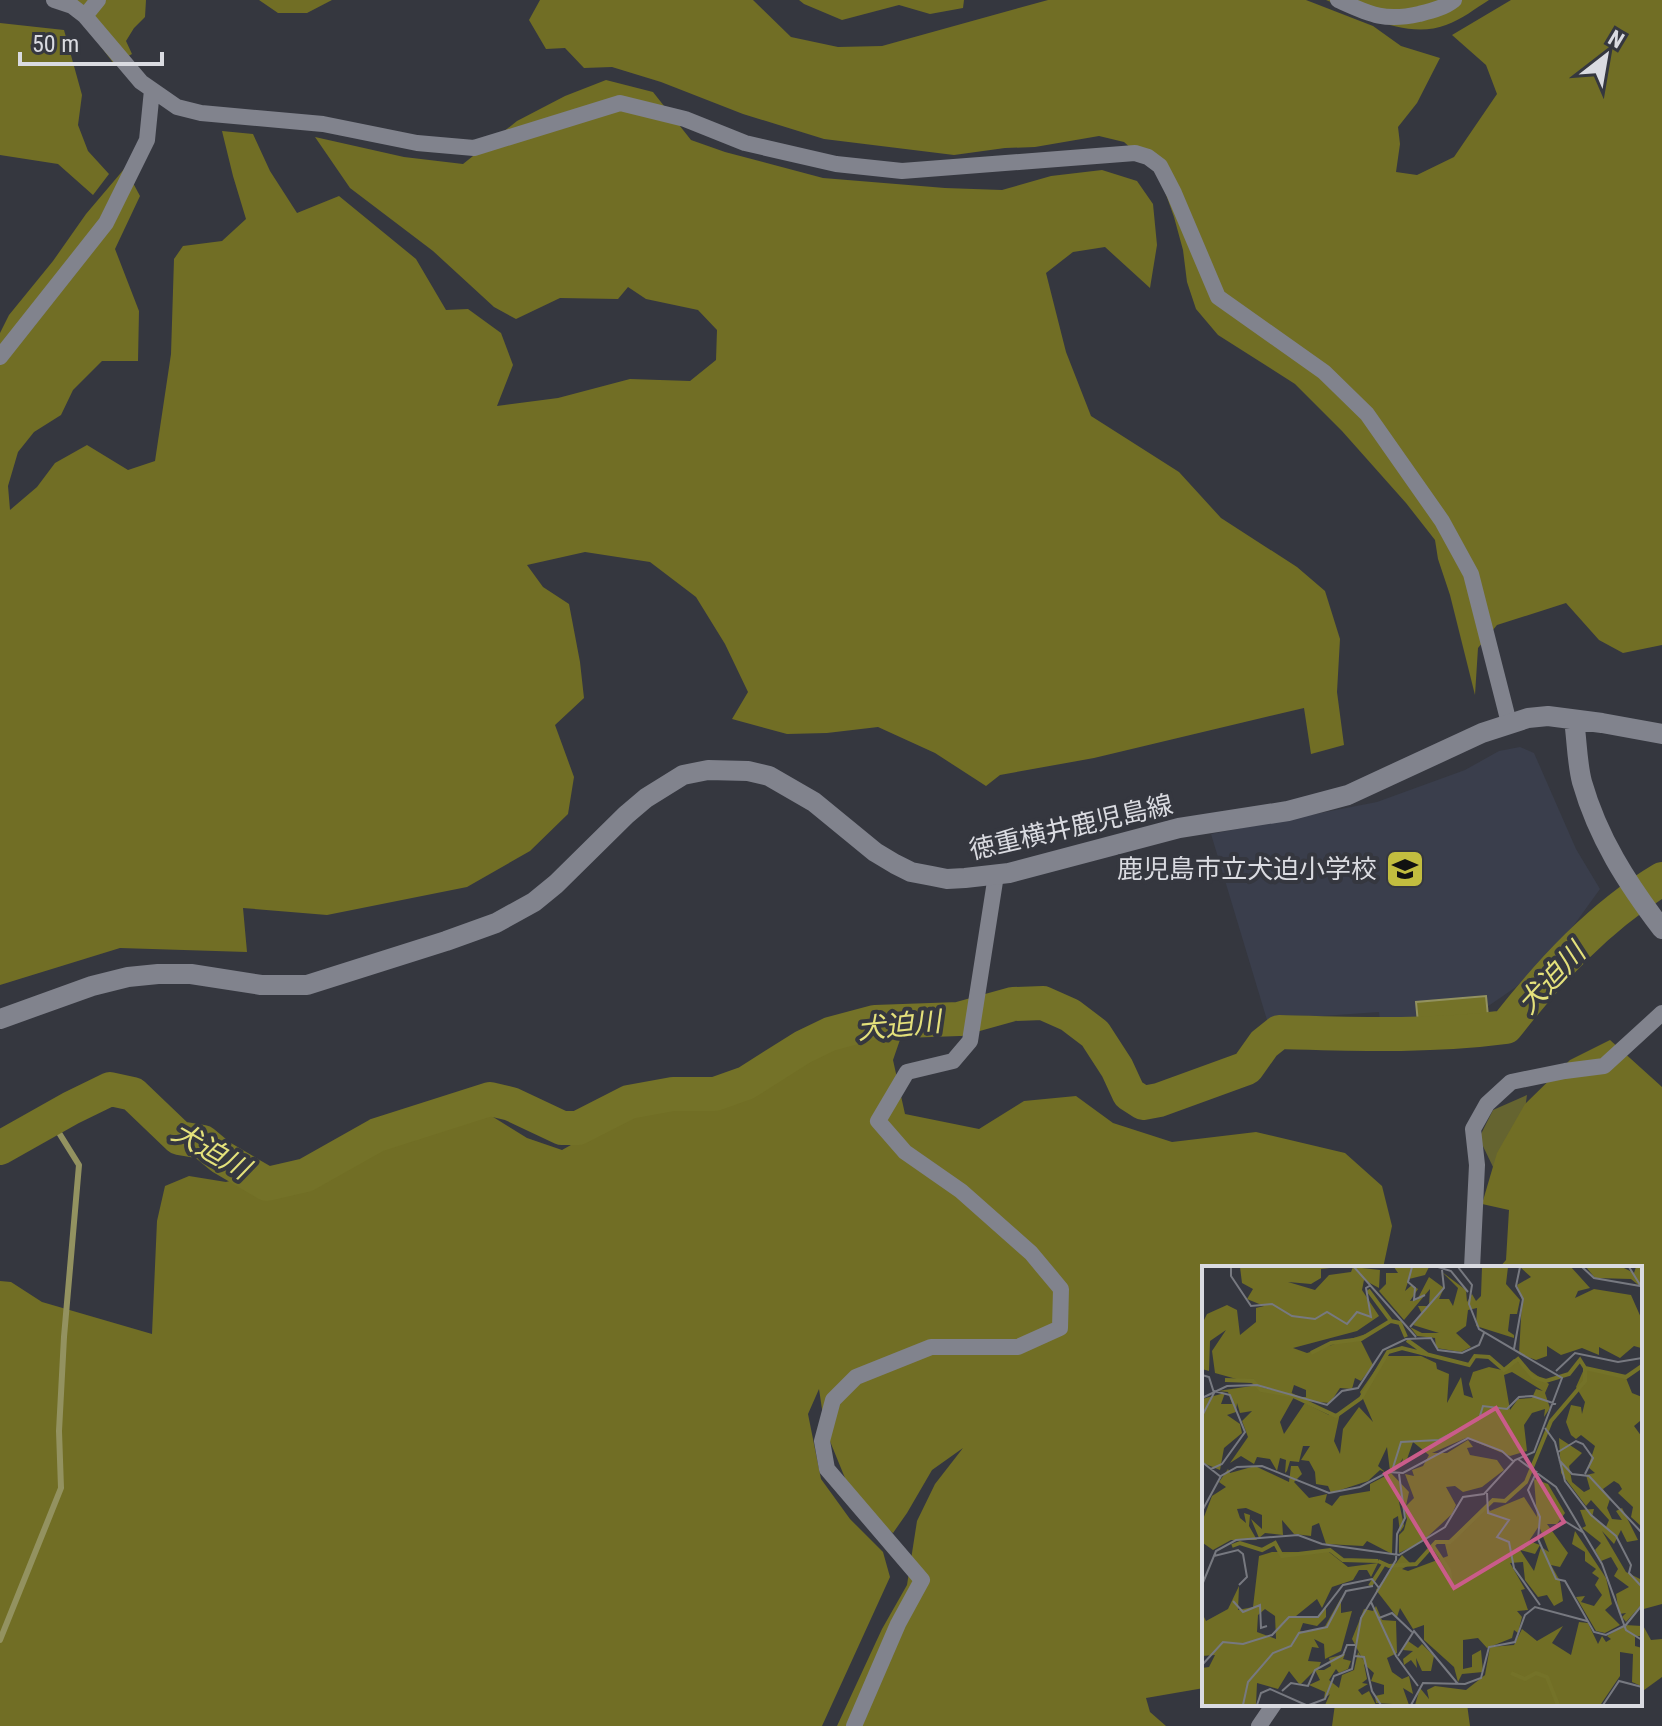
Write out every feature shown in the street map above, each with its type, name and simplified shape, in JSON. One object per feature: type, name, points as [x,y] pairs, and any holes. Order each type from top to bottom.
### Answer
[{"type":"main road","name":"徳重横井鹿児島線","points":[[0,1019],[92,986],[128,977],[191,974],[261,985],[307,985],[446,941],[496,923],[534,902],[646,798],[683,775],[708,770],[740,770],[769,776],[814,802],[875,852],[911,872],[947,879],[1009,873],[1179,828],[1288,811],[1348,795],[1482,733],[1528,718],[1548,716],[1662,734]]},
{"type":"main road","points":[[1574,720],[1582,779],[1594,816],[1610,853],[1658,924]]},
{"type":"street","points":[[54,0],[72,6],[85,16],[141,82],[177,107],[201,113],[323,124],[417,143],[474,148],[620,103],[685,119],[745,143],[836,164],[902,171],[1135,153],[1148,157],[1160,166],[1174,193],[1218,297],[1324,372],[1367,414],[1442,521],[1471,574],[1509,723]]},
{"type":"street","points":[[85,16],[98,0]]},
{"type":"street","points":[[1338,0],[1370,14],[1398,19],[1434,11],[1454,0]]},
{"type":"street","points":[[0,357],[106,223],[147,140],[152,90]]},
{"type":"street","points":[[854,1726],[898,1624],[922,1580],[827,1469],[822,1441],[833,1400],[856,1377],[931,1347],[1018,1347],[1060,1328],[1061,1289],[1031,1253],[961,1191],[905,1152],[878,1121],[907,1072],[953,1061],[970,1041],[996,875]]},
{"type":"street","points":[[1472,1266],[1477,1165],[1473,1129],[1487,1104],[1511,1082],[1604,1066],[1662,1013]]},
{"type":"street","points":[[1259,1726],[1273,1706]]},
{"type":"shaded area","points":[[74,0],[146,0],[145,17],[126,41],[132,54],[114,64],[93,36]]},
{"type":"shaded area","points":[[259,0],[332,0],[307,13],[278,13]]},
{"type":"shaded area","points":[[540,0],[753,0],[791,37],[838,47],[882,46],[1048,0],[1306,0],[1373,26],[1401,46],[1440,58],[1417,103],[1398,127],[1400,144],[1396,172],[1417,175],[1454,157],[1497,94],[1486,65],[1452,35],[1511,0],[1662,0],[1662,645],[1623,653],[1599,640],[1566,603],[1497,625],[1478,648],[1475,695],[1435,540],[1342,431],[1295,384],[1218,335],[1196,309],[1187,282],[1183,250],[1163,186],[1151,166],[1124,142],[1099,136],[1035,147],[954,155],[824,139],[612,67],[584,68],[565,48],[546,49],[529,20]]},
{"type":"shaded area","points":[[799,0],[964,0],[963,8],[930,14],[899,5],[842,20]]},
{"type":"shaded area","points":[[1326,0],[1489,0],[1452,23],[1431,29],[1416,29],[1385,23]]},
{"type":"shaded area","points":[[0,23],[64,30],[82,95],[78,125],[88,151],[109,174],[93,195],[58,164],[0,155]]},
{"type":"shaded area","points":[[606,80],[653,92],[691,140],[823,178],[1002,190],[1051,176],[1102,170],[1137,181],[1153,204],[1157,245],[1150,288],[1105,247],[1073,252],[1046,273],[1066,352],[1091,416],[1179,472],[1221,518],[1297,567],[1325,591],[1340,639],[1337,692],[1344,745],[1311,754],[1304,708],[1094,758],[1000,775],[986,786],[935,753],[878,727],[787,734],[732,719],[748,692],[725,644],[696,597],[650,562],[585,552],[527,565],[543,587],[569,604],[584,698],[555,725],[574,777],[568,814],[530,851],[467,887],[327,915],[243,908],[247,952],[120,948],[0,985],[0,333],[9,315],[125,168],[140,196],[115,249],[139,311],[138,361],[102,361],[73,390],[61,415],[34,432],[18,452],[8,486],[10,510],[37,487],[55,463],[87,445],[128,470],[155,461],[171,354],[174,259],[183,246],[222,241],[246,219],[222,131],[253,134],[270,171],[297,213],[339,196],[416,259],[446,310],[468,309],[501,333],[513,365],[497,406],[558,398],[630,379],[690,381],[716,360],[717,330],[698,310],[646,299],[628,287],[618,299],[560,298],[516,319],[494,307],[433,251],[350,188],[315,137],[404,157],[463,164],[517,121],[565,96]]},
{"type":"shaded area","name":"鹿児島市立犬迫小学校","points":[[1520,747],[1534,753],[1576,849],[1600,889],[1561,943],[1516,987],[1484,1009],[1381,1030],[1379,1012],[1267,1020],[1211,834],[1377,802],[1465,770],[1499,751]]},
{"type":"shaded area","points":[[1486,996],[1488,1016],[1418,1023],[1416,1002]]},
{"type":"shaded area","points":[[903,1031],[893,1060],[905,1114],[979,1129],[1024,1101],[1076,1096],[1113,1123],[1172,1142],[1256,1132],[1345,1153],[1382,1186],[1392,1226],[1383,1266],[1202,1266],[1202,1688],[1146,1698],[1150,1712],[1166,1726],[837,1726],[882,1629],[907,1585],[917,1521],[935,1484],[963,1448],[932,1470],[893,1533],[856,1505],[825,1429],[819,1389],[808,1414],[821,1479],[850,1519],[883,1552],[890,1577],[822,1726],[0,1726],[0,1281],[11,1282],[42,1302],[152,1334],[157,1221],[165,1186],[189,1176],[226,1182],[394,1143],[461,1118],[490,1115],[527,1138],[562,1150],[605,1126],[642,1113],[714,1107],[826,1048],[880,1033]]},
{"type":"shaded area","points":[[1610,1040],[1662,1087],[1662,1604],[1642,1609],[1642,1266],[1501,1266],[1506,1260],[1509,1210],[1482,1204],[1497,1153],[1525,1104],[1570,1060]]},
{"type":"shaded area","points":[[1527,1095],[1524,1116],[1495,1171],[1479,1138],[1493,1110]]},
{"type":"shaded area","points":[[1642,1624],[1651,1640],[1662,1639],[1662,1677],[1642,1692]]},
{"type":"shaded area","points":[[1335,1706],[1467,1706],[1470,1726],[1332,1726]]},
{"type":"waterway","name":"犬迫川","points":[[0,1148],[110,1089],[133,1094],[179,1138],[203,1142],[221,1157],[267,1184],[306,1175],[377,1135],[490,1099],[511,1104],[562,1128],[578,1128],[629,1102],[673,1094],[715,1094],[746,1083],[830,1034],[875,1022],[959,1019],[1013,1004],[1043,1003],[1070,1015],[1095,1034],[1129,1094],[1143,1103],[1247,1068],[1264,1044],[1279,1032],[1421,1034],[1506,1027],[1540,985],[1597,927],[1662,879]]},
{"type":"waterway","points":[[0,1640],[61,1488],[59,1431],[64,1337],[79,1165],[51,1120]]},
{"type":"place","name":"鹿児島市立犬迫小学校","points":[[1405,869]]}]
